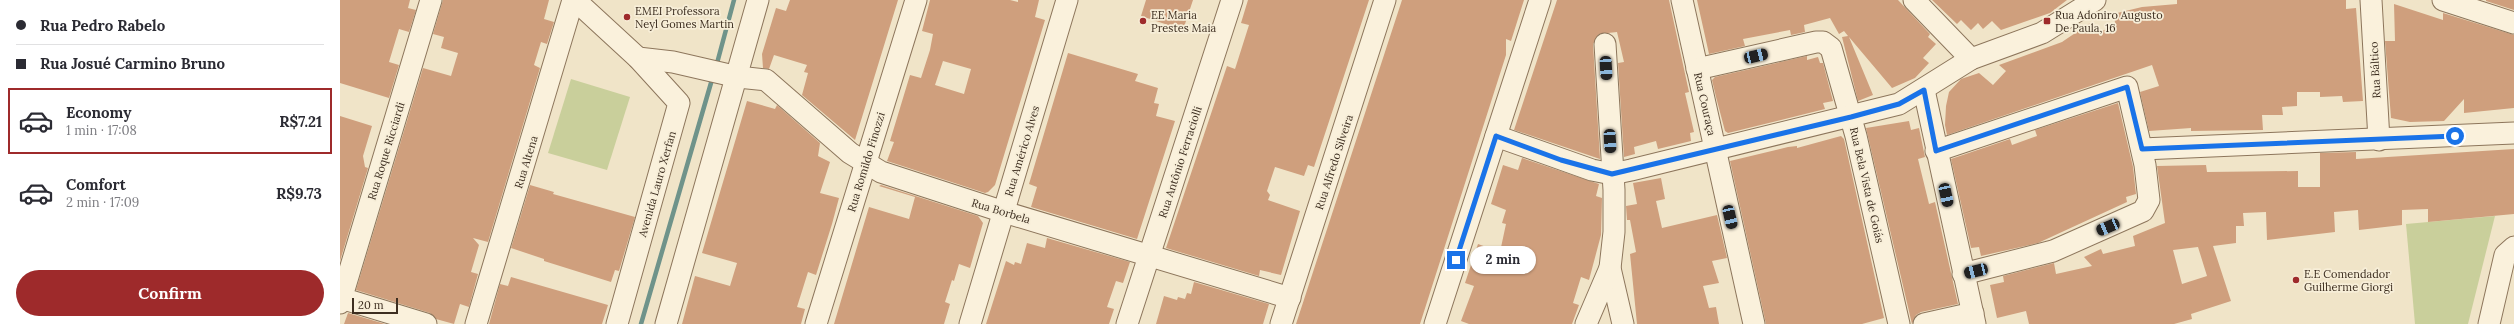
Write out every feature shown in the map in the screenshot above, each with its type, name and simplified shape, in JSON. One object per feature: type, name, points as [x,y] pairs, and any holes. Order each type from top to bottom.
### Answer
[{"type":"street","name":"Rua Roque Ricciardi","points":[[341,301],[431,0]]},
{"type":"street","points":[[574,0],[638,58]]},
{"type":"street","name":"Rua Altena","points":[[476,324],[574,0]]},
{"type":"street","points":[[666,324],[738,77],[758,0]]},
{"type":"street","name":"Rua Romildo Finozzi","points":[[816,324],[916,0]]},
{"type":"street","name":"Rua Américo Alves","points":[[970,324],[1067,0]]},
{"type":"street","name":"Rua Antônio Ferraciolli","points":[[1127,324],[1232,0]]},
{"type":"street","name":"Rua Alfredo Silveira","points":[[1282,324],[1385,0]]},
{"type":"street","points":[[1435,324],[1540,0]]},
{"type":"street","name":"Rua Couraça","points":[[1682,0],[1754,324]]},
{"type":"street","points":[[1914,0],[1971,60]]},
{"type":"street","points":[[1496,136],[1561,160],[1612,174],[1851,117],[1899,104],[1971,60],[2042,32],[2094,0]]},
{"type":"street","name":"Rua Báltico","points":[[2371,0],[2379,140]]},
{"type":"street","points":[[2443,0],[2514,23]]},
{"type":"street","name":"Rua Bela Vista de Goiás","points":[[1697,69],[1816,42],[1823,42],[1831,48],[1851,117],[1899,324]]},
{"type":"street","points":[[1586,324],[1610,268],[1614,232],[1605,44]]},
{"type":"street","name":"Rua Borbela","points":[[638,58],[673,62],[738,77],[766,80],[865,163],[881,172],[1004,212],[1290,298]]},
{"type":"street","name":"Avenida Lauro Xerfan","points":[[617,324],[679,103],[638,58]]},
{"type":"street","points":[[1936,151],[2127,87],[2142,149],[2149,200],[2148,205],[2136,215],[2053,251],[1963,274]]},
{"type":"street","points":[[1924,90],[1936,151],[1974,319],[1924,324]]},
{"type":"street","points":[[2142,149],[2514,133]]},
{"type":"street","points":[[2489,324],[2505,255],[2514,247]]},
{"type":"street","points":[[1610,268],[1623,324]]},
{"type":"street","points":[[341,301],[426,324]]},
{"type":"green space","points":[[571,79],[630,97],[607,170],[548,153]]},
{"type":"green space","points":[[2495,216],[2468,324],[2415,324],[2406,224]]},
{"type":"building","points":[[340,0],[410,0],[408,8],[416,10],[409,32],[399,29],[389,62],[399,65],[389,98],[340,83]]},
{"type":"building","points":[[443,0],[549,0],[544,19],[554,22],[547,44],[541,42],[534,65],[540,68],[488,242],[473,238],[479,245],[471,272],[478,274],[469,307],[460,304],[454,324],[436,319],[430,313],[356,290],[423,68],[451,76],[458,53],[441,48],[444,37],[433,34]]},
{"type":"building","points":[[790,0],[898,0],[855,140],[802,95],[808,73],[804,72],[807,65],[774,55],[769,69],[763,68],[762,54],[776,8],[786,11]]},
{"type":"building","points":[[930,0],[1010,0],[1018,2],[1018,0],[1039,0],[1035,17],[1045,20],[995,185],[988,192],[985,193],[887,161],[894,142],[890,141],[910,75],[921,78],[930,50],[933,34],[922,31]],"holes":[[[943,61],[971,69],[964,94],[935,85]]]},
{"type":"building","points":[[1146,0],[1193,0],[1183,30],[1141,16]]},
{"type":"building","points":[[1248,0],[1369,0],[1314,167],[1308,165],[1304,176],[1275,167],[1267,191],[1270,195],[1268,200],[1300,211],[1281,275],[1260,270],[1259,276],[1166,248],[1227,66],[1235,69],[1236,66],[1249,25],[1241,23]]},
{"type":"building","points":[[1402,0],[1524,0],[1511,41],[1506,39],[1506,55],[1420,324],[1296,324]]},
{"type":"building","points":[[1557,0],[1669,0],[1689,92],[1685,93],[1694,132],[1690,133],[1691,141],[1658,149],[1656,141],[1634,147],[1635,154],[1624,157],[1618,63],[1624,62],[1617,32],[1599,34],[1593,44],[1600,159],[1514,130]]},
{"type":"building","points":[[1697,0],[1898,0],[1930,34],[1928,37],[1936,44],[1923,58],[1929,63],[1915,78],[1892,88],[1849,37],[1873,95],[1858,101],[1842,37],[1848,36],[1844,31],[1839,34],[1830,18],[1804,25],[1805,32],[1791,35],[1790,30],[1743,39],[1745,46],[1709,54]]},
{"type":"building","points":[[1932,0],[2067,0],[2050,13],[2001,30],[1992,21],[1983,29],[1978,23],[1971,30],[1961,20],[1957,24]]},
{"type":"building","points":[[2177,0],[2346,0],[2346,9],[2356,8],[2363,101],[2343,102],[2342,96],[2320,97],[2320,92],[2297,92],[2297,106],[2282,107],[2283,115],[2262,115],[2263,130],[2191,131],[2191,128],[2149,131],[2140,92],[2159,86],[2152,65],[1947,135],[1945,125],[1946,106],[1949,92],[1961,79],[1979,73],[1993,85],[2006,71],[1999,65],[2062,42],[2090,23],[2093,34],[2116,26],[2113,14],[2142,7],[2177,4]]},
{"type":"building","points":[[2514,0],[2514,10],[2486,1]]},
{"type":"building","points":[[2394,4],[2443,20],[2443,13],[2514,35],[2514,108],[2464,113],[2464,99],[2444,121],[2410,122],[2391,118],[2385,41],[2395,41]]},
{"type":"building","points":[[1068,53],[1138,74],[1135,81],[1158,88],[1154,103],[1159,104],[1156,116],[1175,121],[1137,239],[1031,207],[1037,187],[1029,184]]},
{"type":"building","points":[[1807,56],[1807,60],[1818,57],[1820,63],[1823,63],[1833,101],[1823,103],[1825,109],[1728,133],[1725,131],[1712,80],[1715,77]]},
{"type":"building","points":[[747,101],[775,109],[777,105],[820,143],[818,156],[830,162],[820,193],[839,198],[832,224],[816,275],[808,272],[797,307],[805,309],[801,324],[682,324],[695,276],[730,286],[737,263],[702,253]]},
{"type":"building","points":[[2118,103],[2133,167],[2136,194],[2126,197],[2127,202],[2038,243],[1981,256],[1979,247],[1971,248],[1951,159],[2010,139],[2012,145],[2037,136],[2035,130]]},
{"type":"building","points":[[340,116],[372,126],[363,156],[365,167],[368,168],[340,261]]},
{"type":"building","points":[[1909,121],[1911,130],[1919,128],[1925,157],[1918,159],[1929,204],[1935,202],[1958,304],[1921,312],[1916,315],[1912,324],[1866,128]]},
{"type":"building","points":[[1841,136],[1844,139],[1884,318],[1862,324],[1766,324],[1730,161],[1788,147],[1797,146],[1797,148]]},
{"type":"building","points":[[2514,149],[2514,214],[2428,222],[2428,209],[2402,210],[2402,225],[2359,230],[2358,210],[2334,212],[2335,232],[2267,240],[2266,212],[2243,213],[2244,226],[2236,226],[2236,243],[2213,246],[2231,301],[2191,314],[2192,319],[2174,324],[2029,324],[2026,311],[1997,318],[1990,285],[2004,282],[2003,276],[2054,263],[2056,274],[2092,266],[2084,257],[2101,249],[2103,254],[2135,246],[2133,236],[2165,223],[2157,166],[2206,165],[2207,172],[2298,171],[2298,187],[2320,187],[2320,153],[2356,152],[2356,159]],"holes":[[[2198,247],[2207,276],[2182,284],[2173,250]]]},
{"type":"building","points":[[1522,158],[1599,184],[1596,196],[1602,198],[1601,235],[1589,280],[1581,277],[1573,303],[1579,305],[1572,324],[1469,324],[1461,321],[1474,286],[1465,283],[1478,244],[1500,252],[1506,224],[1502,223],[1506,210],[1491,204],[1503,165],[1518,170]]},
{"type":"building","points":[[1661,178],[1665,199],[1656,201],[1662,228],[1717,215],[1727,258],[1712,261],[1719,283],[1703,286],[1709,308],[1716,307],[1719,324],[1637,324],[1630,254],[1636,252],[1630,220],[1627,220],[1626,206],[1637,204],[1633,183]]},
{"type":"building","points":[[530,185],[554,192],[553,194],[635,217],[619,271],[615,270],[611,282],[544,261],[544,259],[511,248]]},
{"type":"building","points":[[881,185],[978,216],[983,223],[970,268],[959,264],[954,281],[952,280],[945,302],[950,304],[944,324],[834,324],[869,207],[909,219],[915,197],[879,186]]},
{"type":"building","points":[[1047,238],[1130,262],[1123,283],[1116,281],[1107,307],[1114,309],[1109,324],[986,324],[1006,261],[1014,265],[1015,262],[1021,264],[1027,243],[1045,248]]},
{"type":"building","points":[[511,277],[608,305],[602,324],[489,324],[500,284],[508,286]]},
{"type":"building","points":[[1194,282],[1269,304],[1263,324],[1156,324],[1164,296],[1177,300],[1178,297],[1185,299],[1187,293],[1191,294]]},
{"type":"building","points":[[348,313],[385,324],[344,324]]},
{"type":"waterway","points":[[716,67],[734,0]]},
{"type":"waterway","points":[[641,324],[713,76]]},
{"type":"place","name":"EMEI Professora Neyl Gomes Martin","points":[[627,17]]},
{"type":"place","name":"EE Maria Prestes Maia","points":[[1143,21]]},
{"type":"place","name":"Rua Adoniro Augusto De Paula, 16","points":[[2047,21]]},
{"type":"place","name":"E.E Comendador Guilherme Giorgi","points":[[2296,280]]},
{"type":"route","points":[[1456,260],[1496,136],[1561,160],[1592,170],[1612,174],[1851,117],[1899,104],[1924,90],[1936,151],[2127,87],[2142,149],[2347,142],[2455,136]]}]
